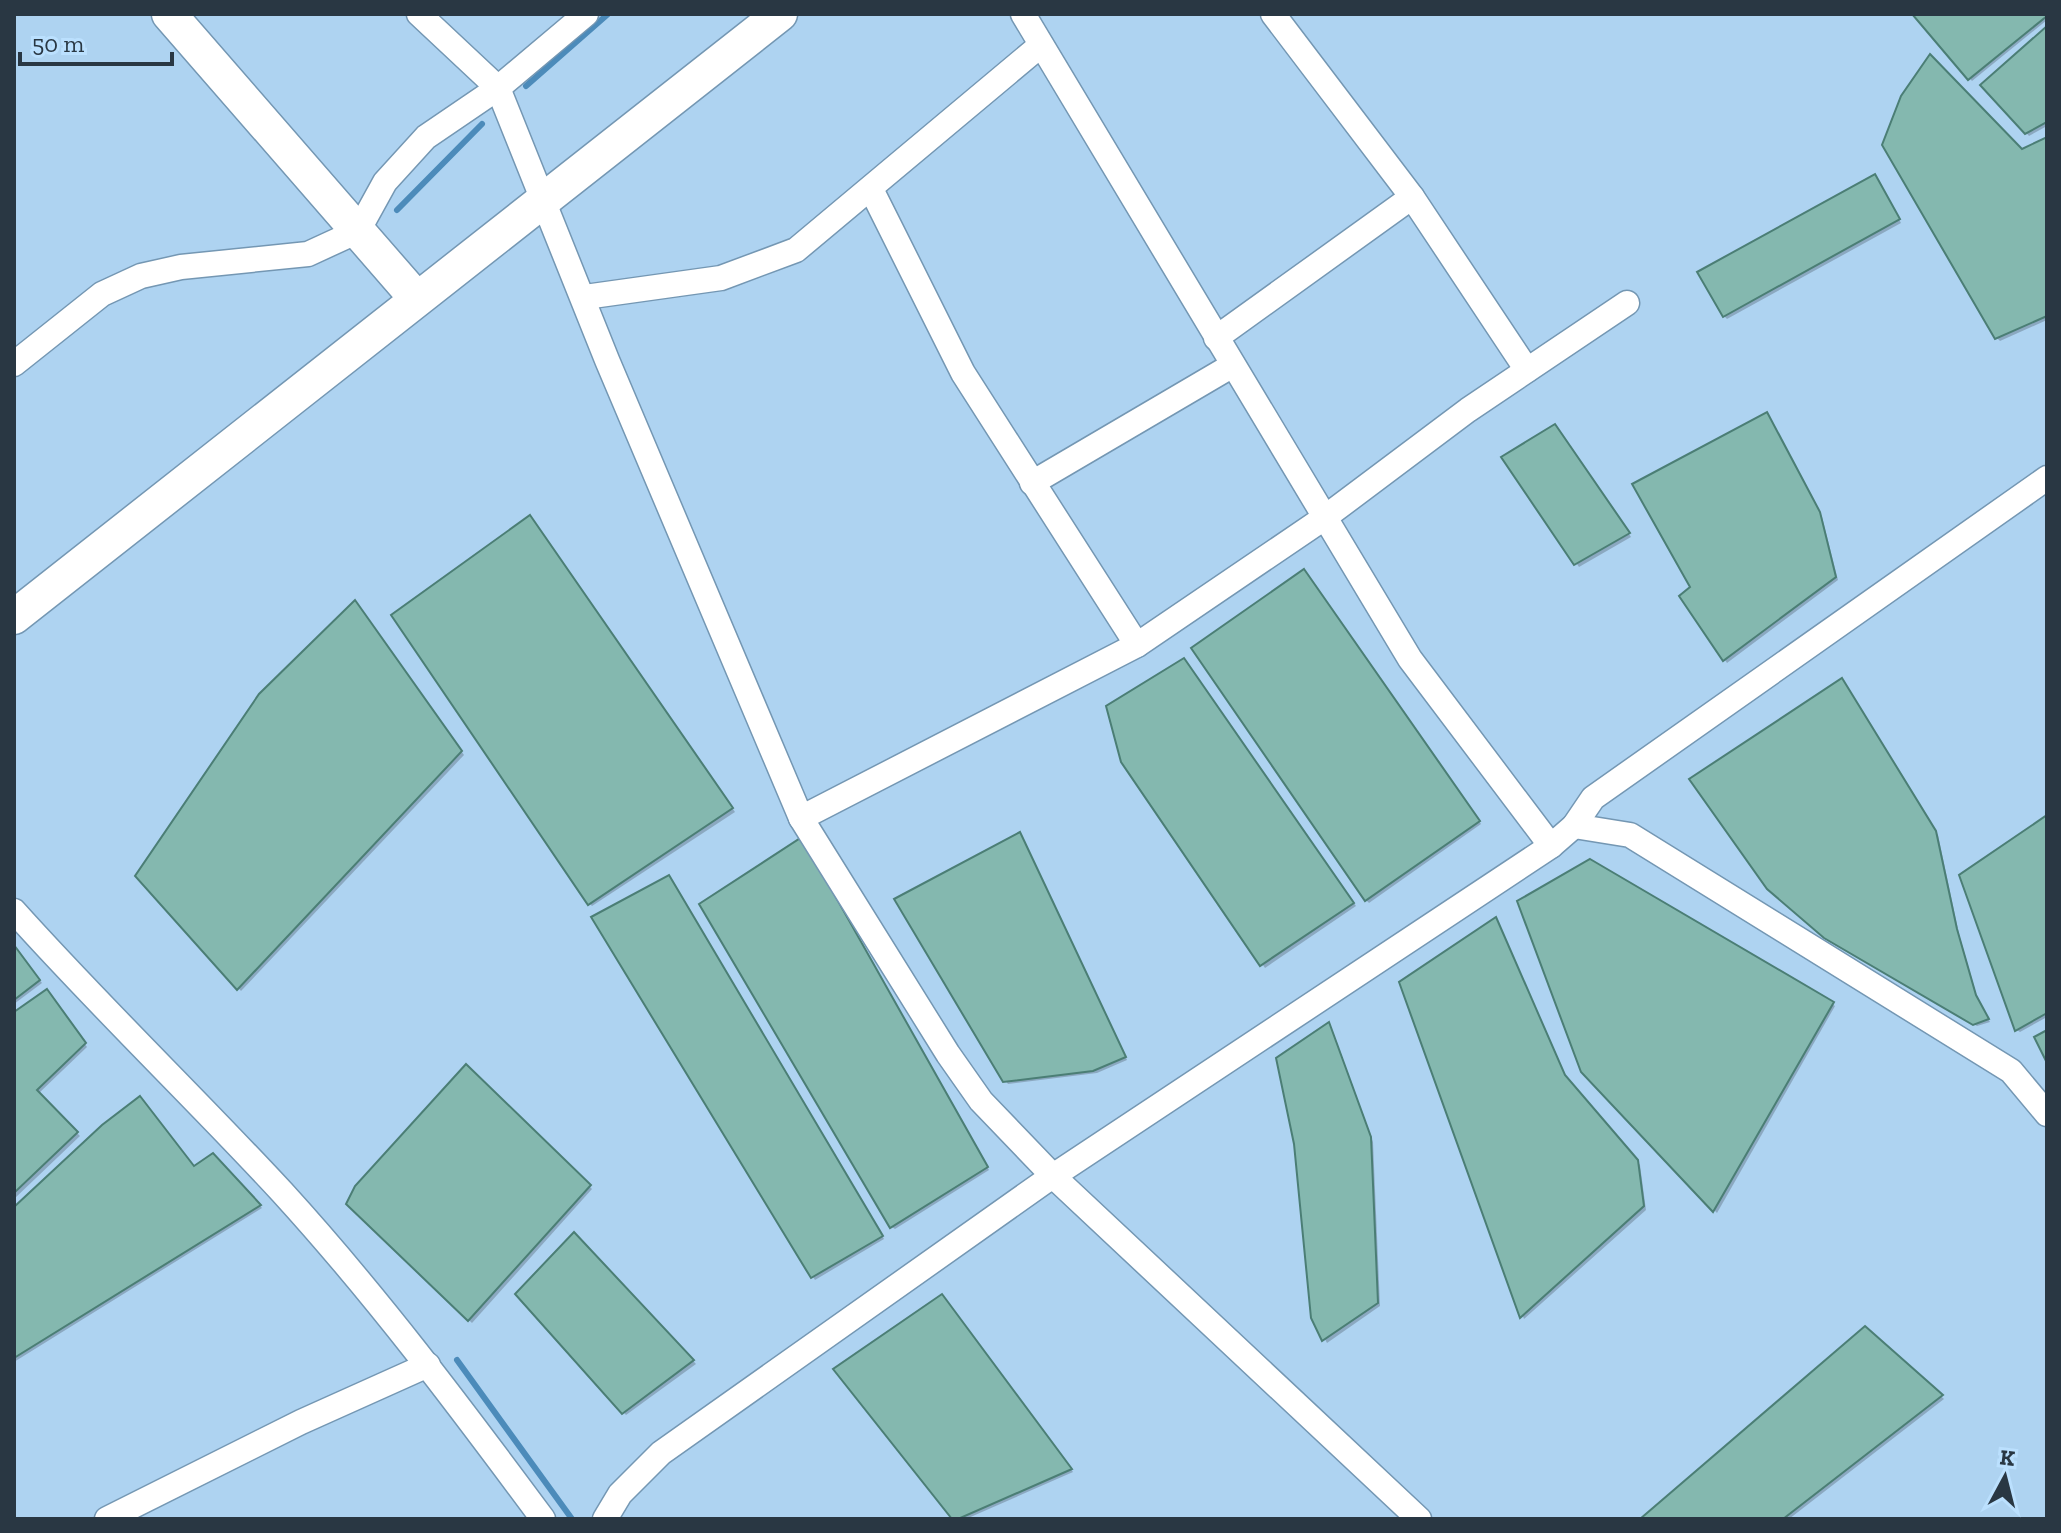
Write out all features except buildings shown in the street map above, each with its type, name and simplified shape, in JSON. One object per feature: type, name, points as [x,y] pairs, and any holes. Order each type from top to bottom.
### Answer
[{"type":"street","points":[[169,14],[417,299]]},
{"type":"street","points":[[419,14],[498,88],[585,297],[607,360],[801,818],[973,1089],[1053,1176],[1419,1519]]},
{"type":"street","points":[[14,364],[102,294],[141,276],[181,267],[308,254],[358,231],[385,182],[426,137],[498,88],[586,14]]},
{"type":"street","points":[[14,617],[780,14]]},
{"type":"street","points":[[1023,14],[1410,659],[1551,846]]},
{"type":"street","points":[[1273,14],[1412,197],[1527,370]]},
{"type":"street","points":[[585,297],[721,278],[796,250],[1041,45]]},
{"type":"street","points":[[871,189],[963,373],[1137,645]]},
{"type":"street","points":[[1216,338],[1412,197]]},
{"type":"street","points":[[801,818],[1137,645],[1324,518],[1527,370],[1627,303]]},
{"type":"street","points":[[1032,483],[1233,365]]},
{"type":"street","points":[[607,1518],[620,1494],[661,1453],[1053,1176],[1551,846],[1574,826],[1593,798],[2047,478]]},
{"type":"street","points":[[1574,826],[1630,835],[2011,1071],[2047,1114]]},
{"type":"street","points":[[14,911],[98,1005],[282,1192],[428,1365],[543,1519]]},
{"type":"street","points":[[107,1519],[301,1422],[428,1365]]},
{"type":"waterway","points":[[526,86],[608,14]]},
{"type":"waterway","points":[[397,210],[482,124]]},
{"type":"waterway","points":[[457,1360],[572,1519]]}]
